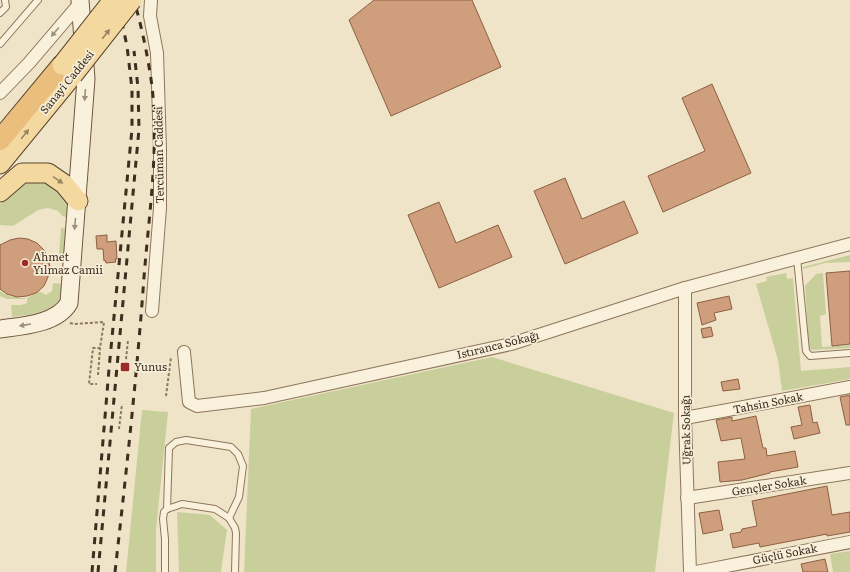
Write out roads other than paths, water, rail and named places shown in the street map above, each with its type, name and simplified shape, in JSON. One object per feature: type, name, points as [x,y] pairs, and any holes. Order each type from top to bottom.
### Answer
[{"type":"highway","points":[[0,122],[26,93],[67,70]]},
{"type":"highway","points":[[0,140],[67,70]]},
{"type":"main road","name":"Sanayi Caddesi","points":[[0,164],[67,70],[113,0]]},
{"type":"main road","name":"Sanayi Caddesi","points":[[67,70],[132,0]]},
{"type":"main road","points":[[0,329],[40,323],[65,310],[69,303],[78,202],[86,79],[80,1]]},
{"type":"main road","points":[[0,192],[22,173],[48,173],[64,184],[78,202]]},
{"type":"street","name":"Tercüman Caddesi","points":[[151,0],[150,16],[157,53],[160,150],[160,208],[152,311]]},
{"type":"street","points":[[0,93],[29,63],[80,1]]},
{"type":"street","name":"Istıranca Sokağı","points":[[184,352],[189,402],[198,406],[264,398],[510,344],[685,288],[850,244]]},
{"type":"street","name":"Uğrak Sokağı","points":[[685,288],[687,498],[690,572]]},
{"type":"street","name":"Tahsin Sokak","points":[[686,418],[850,387]]},
{"type":"street","name":"Gençler Sokak","points":[[687,498],[850,473]]},
{"type":"street","name":"Güçlü Sokak","points":[[696,572],[850,542]]},
{"type":"lane","points":[[0,13],[6,7],[6,0]]},
{"type":"lane","points":[[0,44],[38,0]]},
{"type":"lane","points":[[797,258],[806,351],[810,356],[850,354]]},
{"type":"lane","points":[[165,572],[165,539],[163,519],[164,512],[167,509],[169,448],[176,442],[186,440],[231,447],[240,458],[243,466],[239,497],[229,518]]},
{"type":"lane","points":[[167,509],[182,504],[215,509],[229,518],[235,528],[236,533],[234,572]]},
{"type":"railway","points":[[92,572],[109,369],[132,129],[132,89],[127,46],[117,0]]},
{"type":"railway","points":[[124,0],[128,18]]},
{"type":"railway","points":[[115,572],[135,388],[154,158],[154,110],[152,86],[149,64],[134,0]]},
{"type":"railway","points":[[98,572],[139,129],[138,88],[134,51]]},
{"type":"place","name":"Ahmet Yılmaz Camii","points":[[25,263]]},
{"type":"place","name":"Yunus","points":[[125,367]]}]
